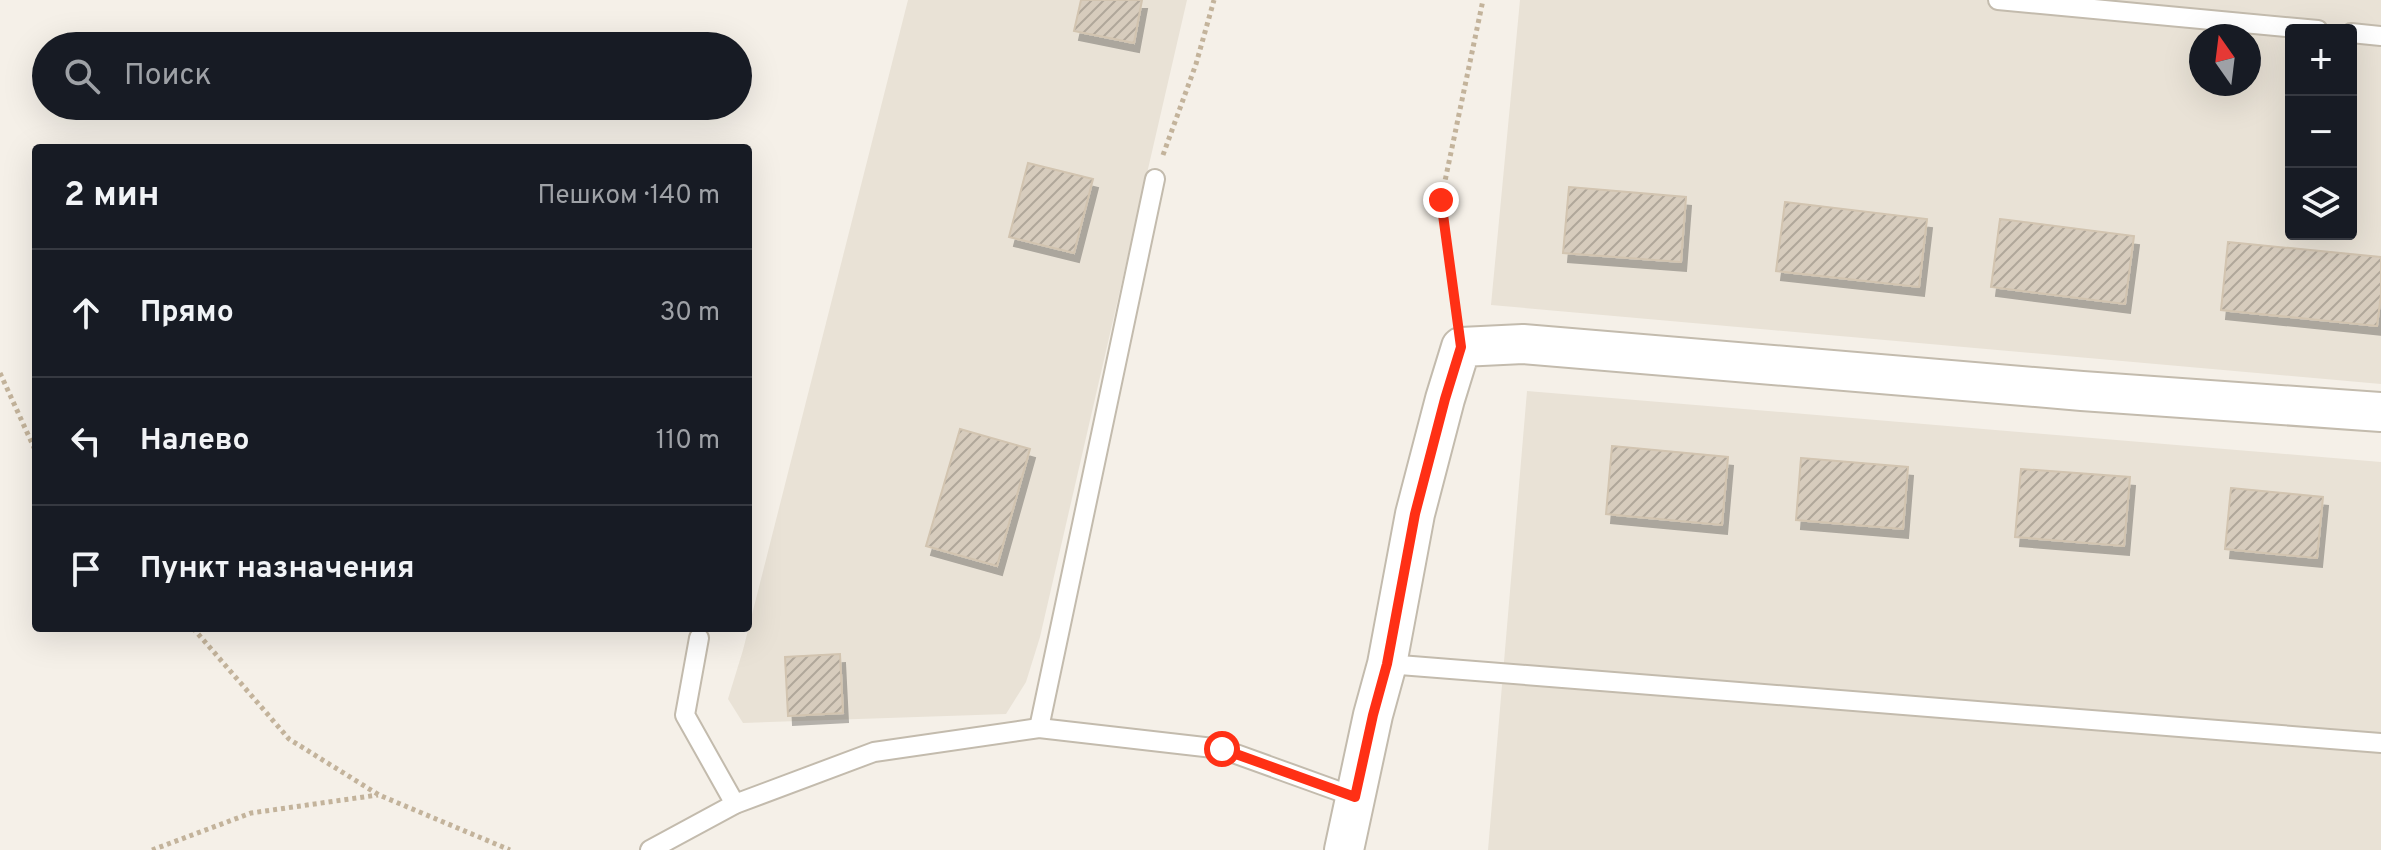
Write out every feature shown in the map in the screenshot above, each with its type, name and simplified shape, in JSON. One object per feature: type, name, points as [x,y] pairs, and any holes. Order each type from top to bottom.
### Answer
[{"type":"street","points":[[1344,850],[1387,664],[1415,514],[1461,347],[1523,344],[2082,391],[2381,412]]},
{"type":"lane","points":[[1998,0],[2285,27]]},
{"type":"lane","points":[[2357,34],[2381,36]]},
{"type":"lane","points":[[1039,728],[1155,179]]},
{"type":"lane","points":[[699,638],[685,715],[735,804]]},
{"type":"lane","points":[[1387,664],[2381,743]]},
{"type":"lane","points":[[650,850],[735,804],[874,752],[1039,728],[1222,749],[1355,797]]},
{"type":"path","points":[[1155,179],[1196,64],[1214,0]]},
{"type":"path","points":[[1461,347],[1441,200],[1483,0]]},
{"type":"path","points":[[0,373],[32,443]]},
{"type":"path","points":[[196,632],[289,739],[379,795],[510,850]]},
{"type":"path","points":[[152,850],[251,813],[379,795]]},
{"type":"shaded area","points":[[908,0],[1187,0],[1040,637],[1026,682],[1006,714],[743,723],[728,699],[748,632],[752,632],[752,615]]},
{"type":"shaded area","points":[[1520,0],[2381,0],[2381,384],[1491,305]]},
{"type":"shaded area","points":[[1527,391],[2381,462],[2381,850],[1488,850]]},
{"type":"building","points":[[1081,0],[1142,0],[1134,43],[1074,31]]},
{"type":"building","points":[[1028,163],[1093,179],[1074,253],[1009,237]]},
{"type":"building","points":[[1569,187],[1686,197],[1681,262],[1563,253]]},
{"type":"building","points":[[1785,202],[1927,219],[1919,287],[1776,271]]},
{"type":"building","points":[[2000,219],[2134,236],[2125,304],[1991,287]]},
{"type":"building","points":[[2228,242],[2381,257],[2377,326],[2221,310]]},
{"type":"building","points":[[960,429],[1030,449],[997,566],[926,546]]},
{"type":"building","points":[[1612,446],[1728,457],[1722,525],[1606,514]]},
{"type":"building","points":[[1801,458],[1908,467],[1903,529],[1796,520]]},
{"type":"building","points":[[2021,469],[2130,477],[2124,546],[2015,537]]},
{"type":"building","points":[[2231,488],[2323,497],[2317,558],[2225,549]]},
{"type":"building","points":[[840,654],[843,713],[788,716],[785,657]]},
{"type":"route","points":[[1222,749],[1355,797],[1387,664],[1415,514],[1461,347],[1441,200]]}]
